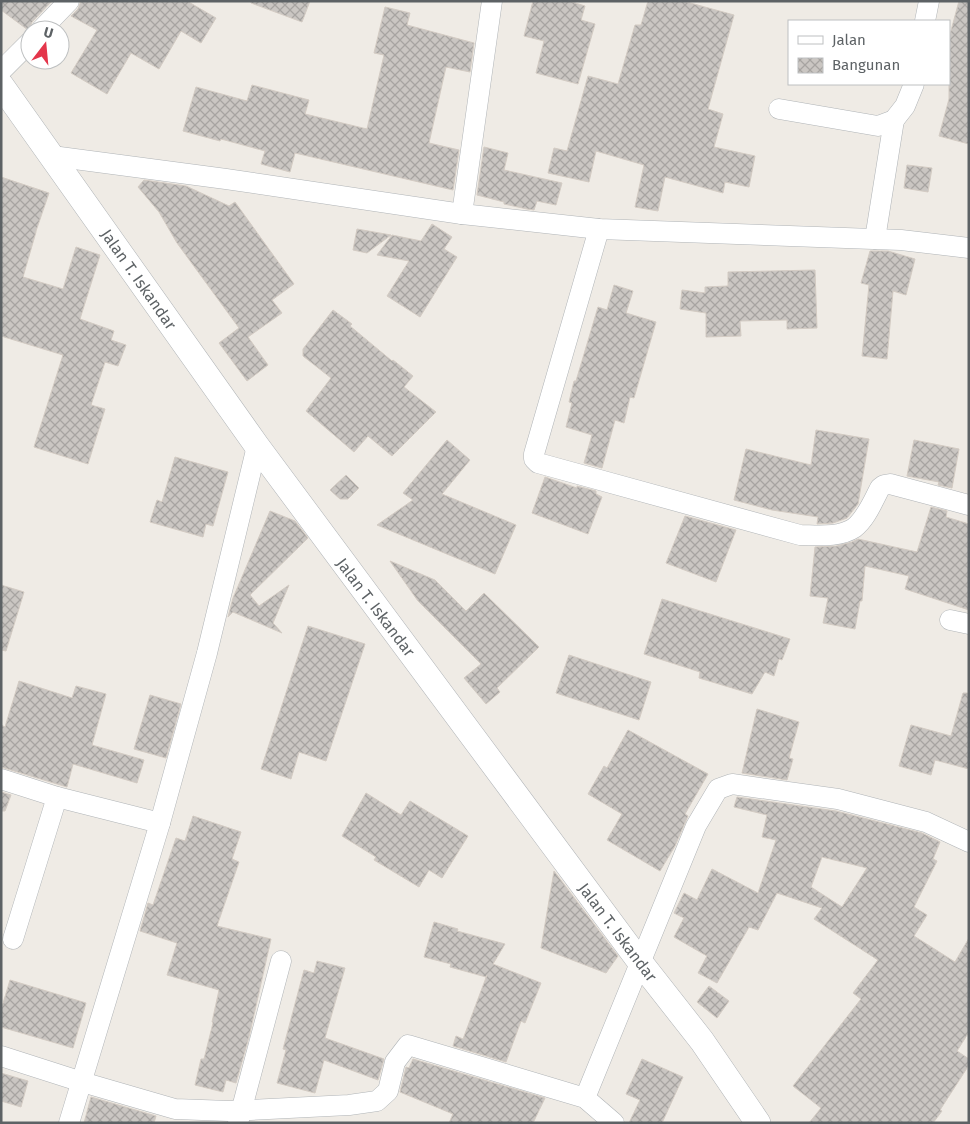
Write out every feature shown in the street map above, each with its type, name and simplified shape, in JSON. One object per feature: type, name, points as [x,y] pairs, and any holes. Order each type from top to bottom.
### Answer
[{"type":"street","points":[[51,20],[69,1]]},
{"type":"street","points":[[462,214],[492,1]]},
{"type":"street","points":[[925,20],[929,1]]},
{"type":"street","points":[[1,71],[20,52]]},
{"type":"street","name":"Jalan T. Iskandar","points":[[1,85],[257,446],[640,962],[702,1041],[758,1123]]},
{"type":"street","points":[[875,240],[894,120],[905,106],[914,85]]},
{"type":"street","points":[[779,109],[878,126],[894,120]]},
{"type":"street","points":[[52,156],[226,178],[462,214],[599,229],[901,240],[969,248]]},
{"type":"street","points":[[599,229],[534,454],[534,460],[538,463],[800,535],[830,535],[854,528],[863,517],[880,488],[884,485],[890,484],[969,505]]},
{"type":"street","points":[[69,1123],[160,823],[207,654],[257,446]]},
{"type":"street","points":[[1,779],[58,797],[160,823]]},
{"type":"street","points":[[585,1098],[696,826],[718,789],[732,784],[838,799],[926,822],[969,842]]},
{"type":"street","points":[[13,939],[58,797]]},
{"type":"street","points":[[240,1117],[281,961]]},
{"type":"street","points":[[1,1056],[175,1109],[229,1111],[240,1117],[377,1101],[388,1091],[395,1062],[408,1045],[585,1098],[614,1123]]},
{"type":"building","points":[[1,1],[52,1],[34,20],[20,20],[20,24],[1,10]]},
{"type":"building","points":[[81,1],[187,1],[216,18],[201,43],[181,31],[159,69],[131,53],[107,94],[71,73],[97,30],[71,16],[78,9]]},
{"type":"building","points":[[251,1],[310,1],[302,22],[251,3]]},
{"type":"building","points":[[533,1],[569,1],[585,6],[581,20],[595,24],[578,84],[536,73],[544,41],[524,36]]},
{"type":"building","points":[[648,1],[683,1],[734,15],[708,109],[723,114],[714,147],[755,156],[749,187],[725,182],[723,193],[665,177],[658,211],[635,207],[644,165],[596,151],[589,182],[548,173],[554,148],[567,151],[588,76],[618,84],[635,25],[641,25]]},
{"type":"building","points":[[959,1],[969,1],[969,144],[939,136],[949,99],[950,34]]},
{"type":"building","points":[[385,7],[410,13],[407,25],[474,43],[470,72],[446,67],[429,143],[459,150],[453,190],[295,153],[290,172],[261,164],[265,151],[183,131],[196,87],[247,101],[252,85],[309,100],[305,114],[367,129],[384,55],[374,53]]},
{"type":"building","points":[[484,147],[508,153],[504,170],[562,183],[556,205],[537,201],[534,210],[504,204],[504,202],[477,195]]},
{"type":"building","points":[[907,165],[932,168],[928,192],[904,188]]},
{"type":"building","points":[[1,177],[49,193],[23,277],[63,289],[76,247],[100,255],[80,319],[114,331],[111,340],[126,345],[118,366],[105,362],[91,405],[105,409],[88,464],[34,447],[63,355],[1,336]]},
{"type":"building","points":[[144,180],[186,186],[229,206],[235,202],[294,284],[272,300],[282,313],[248,337],[268,365],[247,381],[219,343],[239,328],[177,243],[159,212],[138,187]]},
{"type":"building","points":[[432,224],[452,237],[444,249],[457,257],[420,317],[387,296],[409,261],[377,255],[392,235],[421,241]]},
{"type":"building","points":[[357,229],[391,235],[367,253],[353,250]]},
{"type":"building","points":[[870,251],[888,251],[915,259],[906,295],[893,291],[887,359],[862,356],[869,285],[861,283]]},
{"type":"building","points":[[815,270],[817,328],[787,329],[787,320],[740,321],[741,336],[706,337],[706,313],[680,309],[682,290],[705,293],[705,287],[728,286],[728,272]]},
{"type":"building","points":[[614,285],[633,291],[626,313],[656,322],[634,398],[630,397],[624,423],[615,420],[602,468],[584,463],[592,435],[566,427],[572,403],[569,402],[574,381],[576,381],[598,307],[607,310]]},
{"type":"building","points":[[333,310],[352,324],[350,326],[392,361],[413,376],[404,387],[436,412],[392,456],[368,436],[354,452],[306,411],[331,378],[303,356],[303,349]]},
{"type":"building","points":[[816,430],[869,439],[858,504],[847,518],[833,523],[817,524],[818,517],[772,510],[734,500],[746,449],[811,465]]},
{"type":"building","points":[[447,440],[470,460],[442,494],[516,525],[495,574],[377,525],[413,500],[403,493]]},
{"type":"building","points":[[914,440],[959,449],[952,488],[938,485],[939,482],[907,476]]},
{"type":"building","points":[[175,457],[228,472],[213,526],[206,524],[203,537],[150,522],[157,500],[162,502]]},
{"type":"building","points":[[346,475],[359,488],[348,499],[340,499],[330,490]]},
{"type":"building","points":[[545,477],[577,488],[577,486],[596,491],[596,494],[602,497],[588,534],[532,513]]},
{"type":"building","points":[[931,507],[947,511],[946,517],[969,524],[969,610],[905,589],[909,576],[865,566],[862,601],[860,601],[855,629],[823,623],[828,598],[810,596],[815,547],[837,546],[858,539],[917,552]]},
{"type":"building","points":[[270,511],[295,521],[308,538],[250,595],[259,606],[289,585],[273,623],[282,633],[233,612],[228,617],[233,598]]},
{"type":"building","points":[[685,516],[736,530],[716,582],[666,563]]},
{"type":"building","points":[[390,561],[435,580],[466,611],[484,593],[539,647],[497,688],[500,692],[486,704],[464,678],[481,664],[418,601]]},
{"type":"building","points":[[1,585],[24,592],[6,651],[1,650]]},
{"type":"building","points":[[662,599],[790,639],[782,660],[779,659],[774,676],[765,672],[752,694],[699,678],[700,672],[644,654]]},
{"type":"building","points":[[308,626],[365,644],[326,761],[299,752],[291,779],[261,769]]},
{"type":"building","points":[[569,655],[651,682],[639,720],[556,693]]},
{"type":"building","points":[[19,681],[72,698],[76,686],[106,694],[92,745],[144,760],[137,783],[73,764],[67,787],[1,767],[1,725],[5,727]]},
{"type":"building","points":[[963,693],[969,693],[969,769],[935,760],[931,775],[899,766],[911,725],[951,736]]},
{"type":"building","points":[[150,695],[181,704],[166,758],[134,749]]},
{"type":"building","points":[[757,709],[799,722],[789,758],[793,759],[787,780],[742,773]]},
{"type":"building","points":[[628,730],[708,774],[685,814],[688,816],[675,846],[660,871],[607,840],[622,814],[588,794],[604,766],[607,768]]},
{"type":"building","points":[[1,792],[11,795],[5,811],[1,811]]},
{"type":"building","points":[[366,793],[401,815],[410,801],[468,836],[442,878],[429,870],[419,887],[374,860],[376,857],[342,836]]},
{"type":"building","points":[[737,797],[836,811],[922,833],[940,842],[933,859],[937,861],[914,907],[927,915],[914,936],[955,962],[969,938],[969,1032],[957,1051],[969,1059],[969,1065],[933,1123],[809,1123],[821,1108],[793,1086],[861,999],[853,993],[878,960],[814,919],[822,908],[777,893],[758,930],[749,927],[717,983],[698,973],[707,956],[674,937],[684,918],[674,913],[684,893],[697,900],[712,869],[758,893],[776,840],[762,837],[767,815],[734,807]],"holes":[[[822,857],[867,868],[842,907],[811,887]]]},
{"type":"building","points":[[193,816],[241,832],[232,859],[239,862],[217,926],[271,939],[249,1037],[236,1083],[226,1080],[223,1092],[195,1085],[201,1059],[204,1059],[219,990],[167,975],[177,943],[140,931],[148,903],[153,905],[176,838],[185,841]]},
{"type":"building","points":[[554,871],[618,956],[606,973],[541,948]]},
{"type":"building","points":[[434,922],[458,929],[457,931],[505,944],[493,964],[541,983],[525,1023],[521,1021],[506,1062],[453,1046],[456,1036],[463,1039],[487,975],[486,977],[450,967],[451,964],[424,957]]},
{"type":"building","points":[[317,961],[345,968],[325,1038],[384,1059],[378,1080],[324,1060],[315,1093],[277,1083],[286,1050],[283,1049],[304,970],[314,973]]},
{"type":"building","points":[[10,980],[86,1003],[73,1048],[1,1027],[1,1010]]},
{"type":"building","points":[[709,986],[729,1001],[717,1018],[697,1002]]},
{"type":"building","points":[[413,1059],[545,1098],[533,1123],[449,1123],[453,1114],[400,1092],[406,1067],[409,1068]]},
{"type":"building","points":[[642,1059],[683,1077],[662,1123],[629,1123],[640,1100],[626,1094]]},
{"type":"building","points":[[1,1073],[28,1081],[21,1107],[1,1101]]},
{"type":"building","points":[[91,1097],[156,1116],[154,1123],[84,1123]]}]
